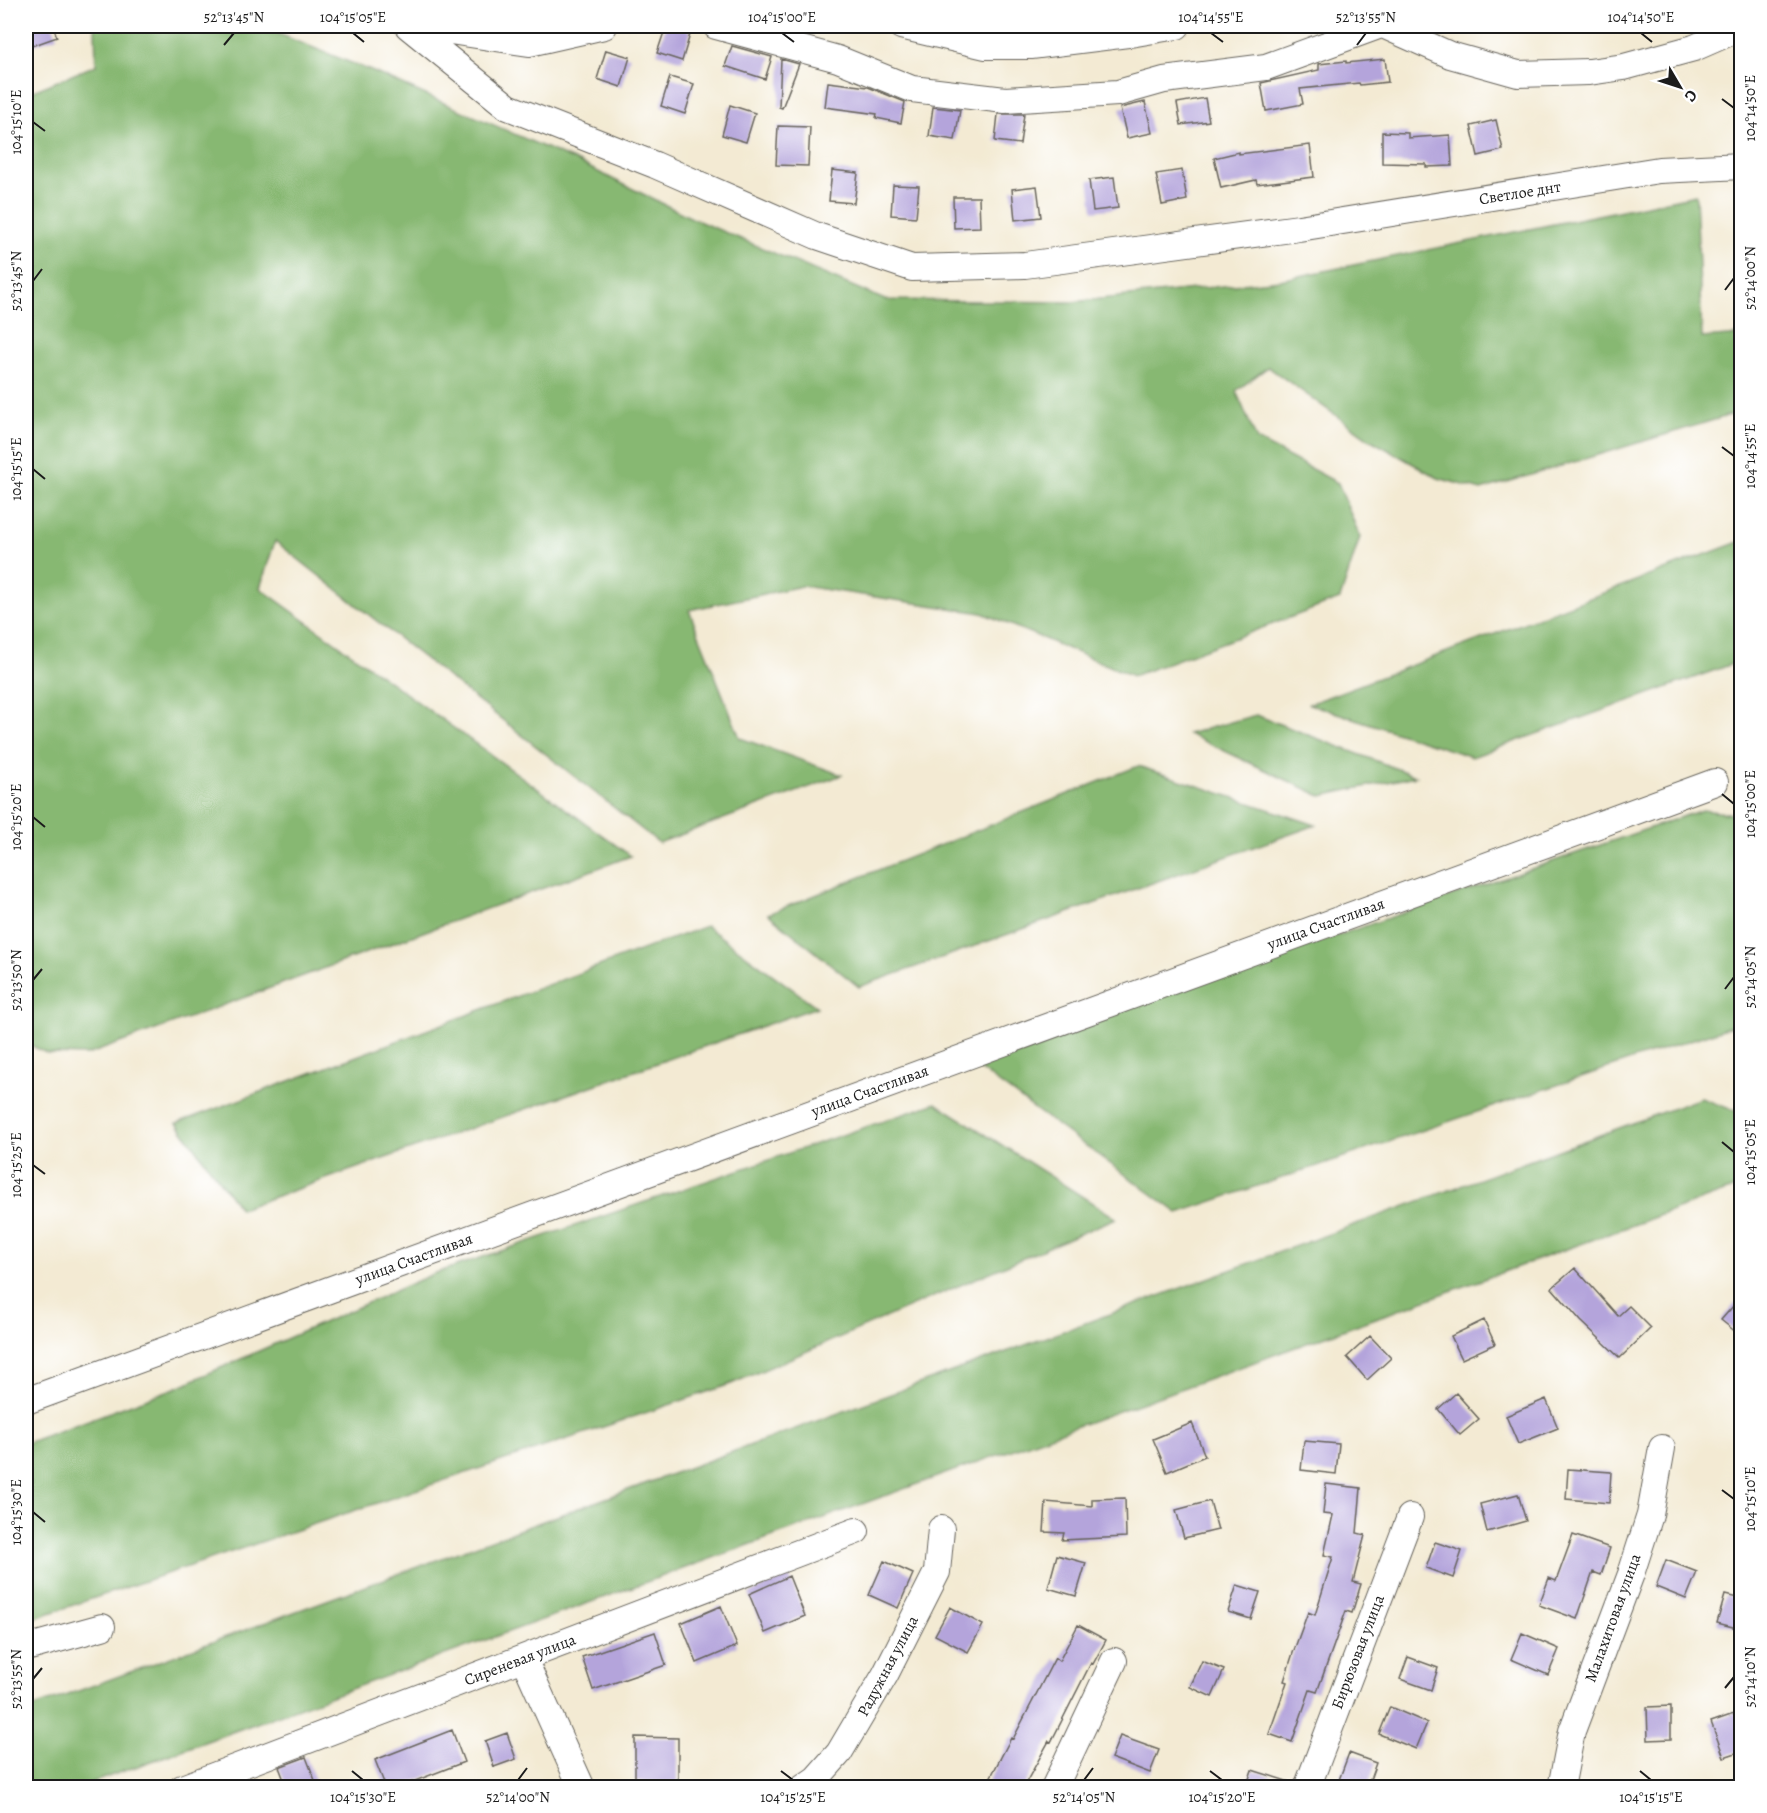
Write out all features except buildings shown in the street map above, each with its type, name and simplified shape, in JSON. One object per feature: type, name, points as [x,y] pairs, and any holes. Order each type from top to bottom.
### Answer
[{"type":"street","name":"Светлое днт","points":[[408,26],[508,107],[655,165],[817,236],[912,268],[1025,265],[1299,228],[1659,170],[1742,166]]},
{"type":"street","points":[[417,26],[529,43],[604,26]]},
{"type":"street","points":[[716,26],[838,59],[912,89],[1005,100],[1118,93],[1164,80],[1266,67],[1378,26]]},
{"type":"street","points":[[901,26],[986,46],[1031,45],[1177,26]]},
{"type":"street","points":[[1385,26],[1450,55],[1518,74],[1588,72],[1624,67],[1694,48],[1742,27]]},
{"type":"street","name":"улица Счастливая","points":[[26,1401],[1715,782]]},
{"type":"street","name":"Малахитовая улица","points":[[1561,1788],[1572,1731],[1631,1574],[1650,1515],[1662,1448]]},
{"type":"street","name":"Бирюзовая улица","points":[[1307,1788],[1410,1517]]},
{"type":"street","name":"Радужная улица","points":[[803,1788],[816,1779],[840,1753],[885,1675],[937,1572],[941,1528]]},
{"type":"street","name":"Сиреневая улица","points":[[182,1788],[856,1531]]},
{"type":"street","points":[[26,1648],[102,1627]]},
{"type":"street","points":[[524,1659],[582,1788]]},
{"type":"street","points":[[1054,1788],[1114,1661]]},
{"type":"green space","points":[[95,26],[259,26],[369,70],[578,162],[696,220],[885,300],[1072,302],[1280,280],[1696,195],[1702,338],[1741,335],[1741,412],[1481,490],[1438,478],[1369,439],[1268,367],[1236,391],[1257,440],[1338,483],[1360,537],[1340,599],[1133,676],[982,613],[802,586],[689,610],[740,738],[842,775],[659,843],[275,541],[260,588],[631,856],[87,1055],[48,1054],[26,1043],[26,94],[96,65]]},
{"type":"green space","points":[[1741,541],[1741,661],[1472,757],[1309,704]]},
{"type":"green space","points":[[1256,715],[1416,776],[1321,796],[1188,734]]},
{"type":"green space","points":[[1138,766],[1316,825],[859,987],[768,914]]},
{"type":"green space","points":[[1702,810],[1741,815],[1741,1023],[1178,1213],[970,1062]]},
{"type":"green space","points":[[706,926],[817,1007],[240,1209],[177,1123]]},
{"type":"green space","points":[[1701,1098],[1741,1113],[1741,1186],[80,1787],[26,1787],[26,1710]]},
{"type":"green space","points":[[936,1103],[1116,1218],[731,1384],[26,1621],[26,1443],[175,1388],[433,1274]]}]
